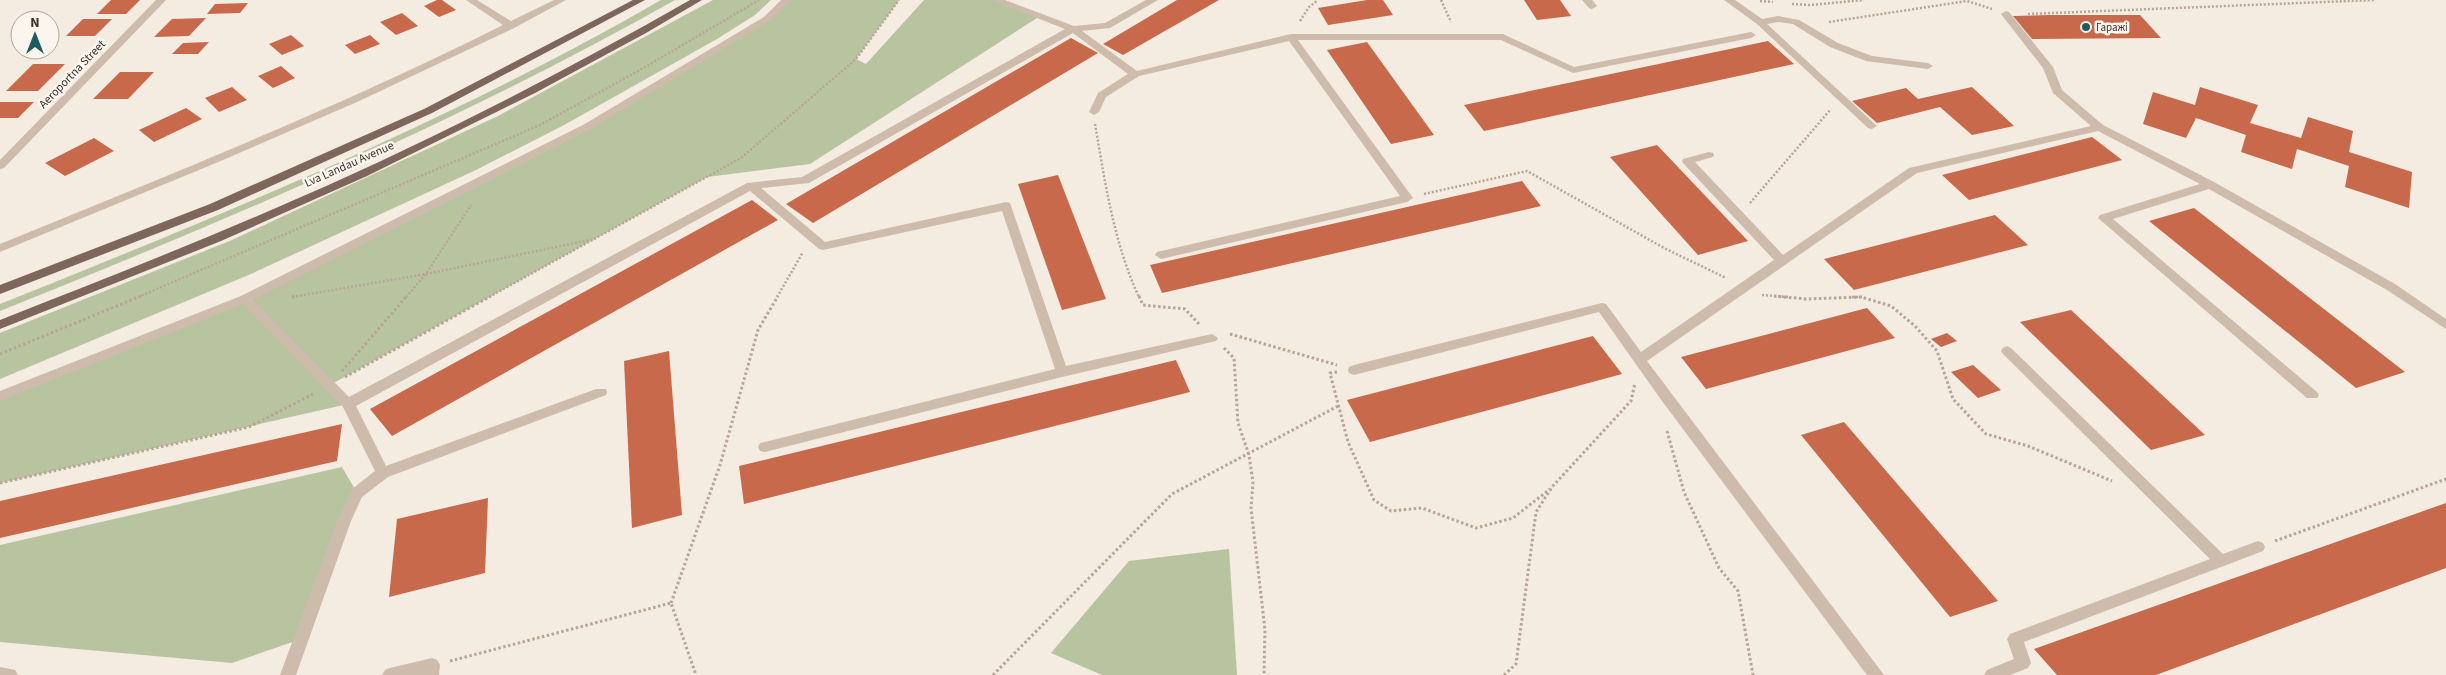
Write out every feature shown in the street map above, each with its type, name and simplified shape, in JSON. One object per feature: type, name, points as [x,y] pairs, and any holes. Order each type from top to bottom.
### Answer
[{"type":"main road","name":"Lva Landau Avenue","points":[[0,290],[214,207],[428,111],[640,0]]},
{"type":"main road","name":"Lva Landau Avenue","points":[[0,325],[247,225],[455,131],[630,39],[697,0]]},
{"type":"street","name":"Aeroportna Street","points":[[0,166],[161,0]]},
{"type":"street","points":[[471,0],[510,26]]},
{"type":"street","points":[[0,248],[193,169],[396,80],[562,0]]},
{"type":"street","points":[[0,396],[245,299],[488,178],[587,126],[767,19],[787,0]]},
{"type":"street","points":[[996,0],[1073,29],[1135,74]]},
{"type":"street","points":[[348,404],[751,186],[805,180],[1073,29],[1107,26],[1153,0]]},
{"type":"street","points":[[1729,0],[1760,22],[1872,126]]},
{"type":"street","points":[[2006,14],[2048,67],[2057,92],[2099,126],[2210,185],[2391,287],[2446,325]]},
{"type":"street","points":[[1760,22],[1778,19],[1796,22],[1834,45],[1870,59],[1928,66]]},
{"type":"street","points":[[1094,112],[1102,95],[1135,74],[1291,37],[1503,37],[1573,70],[1751,35]]},
{"type":"street","points":[[1161,255],[1407,198],[1291,37]]},
{"type":"street","points":[[1640,360],[1913,170],[2099,126]]},
{"type":"street","points":[[1709,155],[1687,161],[1782,261]]},
{"type":"street","points":[[2210,185],[2104,218],[2312,395]]},
{"type":"street","points":[[751,186],[823,246],[1006,206],[1062,372]]},
{"type":"street","points":[[245,299],[348,404],[383,473]]},
{"type":"street","points":[[1354,370],[1602,307],[1667,398],[1876,675]]},
{"type":"street","points":[[765,447],[1062,372],[1212,338]]},
{"type":"street","points":[[2007,350],[2221,561]]},
{"type":"street","points":[[288,675],[350,507],[357,493],[383,473],[600,392]]},
{"type":"street","points":[[1992,675],[2023,663],[2015,639],[2258,547]]},
{"type":"street","points":[[390,675],[432,670]]},
{"type":"street","points":[[0,674],[10,675]]},
{"type":"path","points":[[0,354],[232,260],[540,125],[640,70],[759,0]]},
{"type":"path","points":[[0,483],[249,427],[330,385],[741,158],[856,59],[899,0]]},
{"type":"path","points":[[1291,37],[1309,7],[1318,0]]},
{"type":"path","points":[[1441,0],[1459,37]]},
{"type":"path","points":[[1786,3],[1810,5],[1864,0]]},
{"type":"path","points":[[1959,0],[2006,14],[2374,0]]},
{"type":"path","points":[[1753,1],[1777,3]]},
{"type":"path","points":[[1803,26],[1967,1]]},
{"type":"path","points":[[1748,206],[1841,98]]},
{"type":"path","points":[[1094,112],[1103,172],[1126,272],[1143,305],[1185,309],[1234,358],[1238,423],[1250,455],[1253,482],[1251,508],[1265,630],[1264,675]]},
{"type":"path","points":[[1407,198],[1527,171],[1664,248],[1729,279],[1749,284],[1764,297],[1806,299],[1861,297],[1891,306],[1915,326],[1937,352],[1953,399],[1986,434],[2028,446],[2092,474],[2117,482]]},
{"type":"path","points":[[330,385],[426,274],[474,199]]},
{"type":"path","points":[[696,675],[671,603],[720,464],[758,330],[812,237]]},
{"type":"path","points":[[289,297],[426,274],[594,239]]},
{"type":"path","points":[[1212,338],[1228,334],[1354,370]]},
{"type":"path","points":[[1504,675],[1516,664],[1536,512],[1552,488],[1631,401],[1640,360]]},
{"type":"path","points":[[1354,370],[1330,373],[1338,406],[1348,442],[1374,500],[1391,512],[1422,508],[1476,528],[1513,518],[1552,488]]},
{"type":"path","points":[[1667,398],[1666,426],[1684,492],[1719,568],[1738,591],[1753,675]]},
{"type":"path","points":[[993,675],[1172,494],[1250,455],[1338,406]]},
{"type":"path","points":[[2258,547],[2446,479]]},
{"type":"path","points":[[432,670],[671,603]]},
{"type":"green space","points":[[661,0],[675,0],[593,45],[427,128],[343,167],[172,241],[0,311],[0,304],[169,236],[419,126],[582,44]]},
{"type":"green space","points":[[713,0],[771,0],[755,15],[717,39],[566,124],[476,170],[251,274],[0,379],[0,333],[232,240],[498,116]]},
{"type":"green space","points":[[787,0],[899,0],[856,59],[866,64],[924,0],[996,0],[1040,16],[810,164],[707,177],[330,385],[348,404],[0,483],[0,396],[245,299],[587,127],[767,19]]},
{"type":"green space","points":[[342,467],[357,493],[301,639],[232,663],[0,642],[0,545]]},
{"type":"green space","points":[[1229,549],[1237,675],[1102,675],[1051,653],[1129,561]]},
{"type":"building","points":[[111,0],[140,0],[126,14],[97,14]]},
{"type":"building","points":[[437,0],[442,0],[456,10],[439,17],[424,6]]},
{"type":"building","points":[[1177,0],[1219,0],[1123,55],[1103,44]]},
{"type":"building","points":[[1367,0],[1383,0],[1393,15],[1328,25],[1318,8]]},
{"type":"building","points":[[1524,0],[1560,0],[1571,16],[1537,20]]},
{"type":"building","points":[[248,3],[240,13],[207,14],[215,4]]},
{"type":"building","points":[[402,13],[418,26],[396,35],[380,22]]},
{"type":"building","name":"Гаражі","points":[[2140,15],[2161,38],[2032,39],[2013,16]]},
{"type":"building","points":[[206,18],[189,36],[154,37],[172,19]]},
{"type":"building","points":[[83,19],[112,19],[95,36],[66,36]]},
{"type":"building","points":[[291,35],[304,46],[282,55],[269,44]]},
{"type":"building","points":[[370,35],[380,44],[355,54],[345,45]]},
{"type":"building","points":[[1071,38],[1098,53],[813,223],[786,204]]},
{"type":"building","points":[[1768,41],[1794,64],[1484,131],[1464,105]]},
{"type":"building","points":[[209,42],[198,54],[172,54],[183,43]]},
{"type":"building","points":[[1367,42],[1434,135],[1391,144],[1327,50]]},
{"type":"building","points":[[33,64],[65,64],[38,91],[6,91]]},
{"type":"building","points":[[281,66],[295,78],[273,88],[258,76]]},
{"type":"building","points":[[120,72],[154,72],[128,99],[93,99]]},
{"type":"building","points":[[232,87],[247,100],[219,112],[205,98]]},
{"type":"building","points":[[1972,87],[2014,126],[1972,135],[1940,107],[1877,123],[1852,101],[1906,88],[1918,99]]},
{"type":"building","points":[[2200,87],[2258,105],[2250,123],[2301,138],[2308,117],[2353,131],[2349,152],[2412,172],[2409,208],[2345,187],[2349,166],[2297,149],[2292,169],[2241,152],[2246,135],[2196,118],[2186,138],[2143,124],[2153,92],[2195,105]]},
{"type":"building","points":[[0,102],[34,102],[18,118],[0,118]]},
{"type":"building","points":[[186,108],[202,119],[154,142],[139,130]]},
{"type":"building","points":[[2092,137],[2122,160],[1969,200],[1942,175]]},
{"type":"building","points":[[94,138],[114,151],[65,176],[45,163]]},
{"type":"building","points":[[1657,145],[1748,241],[1698,255],[1610,157]]},
{"type":"building","points":[[1058,175],[1106,299],[1062,310],[1018,184]]},
{"type":"building","points":[[1522,181],[1541,206],[1162,293],[1150,265]]},
{"type":"building","points":[[752,200],[778,220],[392,436],[370,409]]},
{"type":"building","points":[[2194,208],[2405,372],[2356,388],[2149,221]]},
{"type":"building","points":[[1995,215],[2028,245],[1854,290],[1824,259]]},
{"type":"building","points":[[1867,308],[1895,338],[1706,389],[1681,357]]},
{"type":"building","points":[[2071,310],[2205,435],[2151,450],[2020,322]]},
{"type":"building","points":[[1947,333],[1957,341],[1941,347],[1931,339]]},
{"type":"building","points":[[1593,336],[1622,374],[1370,442],[1347,400]]},
{"type":"building","points":[[669,351],[682,515],[632,528],[624,361]]},
{"type":"building","points":[[1176,360],[1190,392],[744,504],[739,466]]},
{"type":"building","points":[[1973,365],[2001,390],[1978,398],[1951,372]]},
{"type":"building","points":[[1844,422],[1998,601],[1950,617],[1801,435]]},
{"type":"building","points":[[342,424],[337,461],[0,538],[0,501]]},
{"type":"building","points":[[488,498],[485,573],[389,597],[397,519]]},
{"type":"building","points":[[2446,503],[2446,568],[2156,675],[2057,675],[2034,649]]},
{"type":"place","name":"Гаражі","points":[[2086,27]]}]
